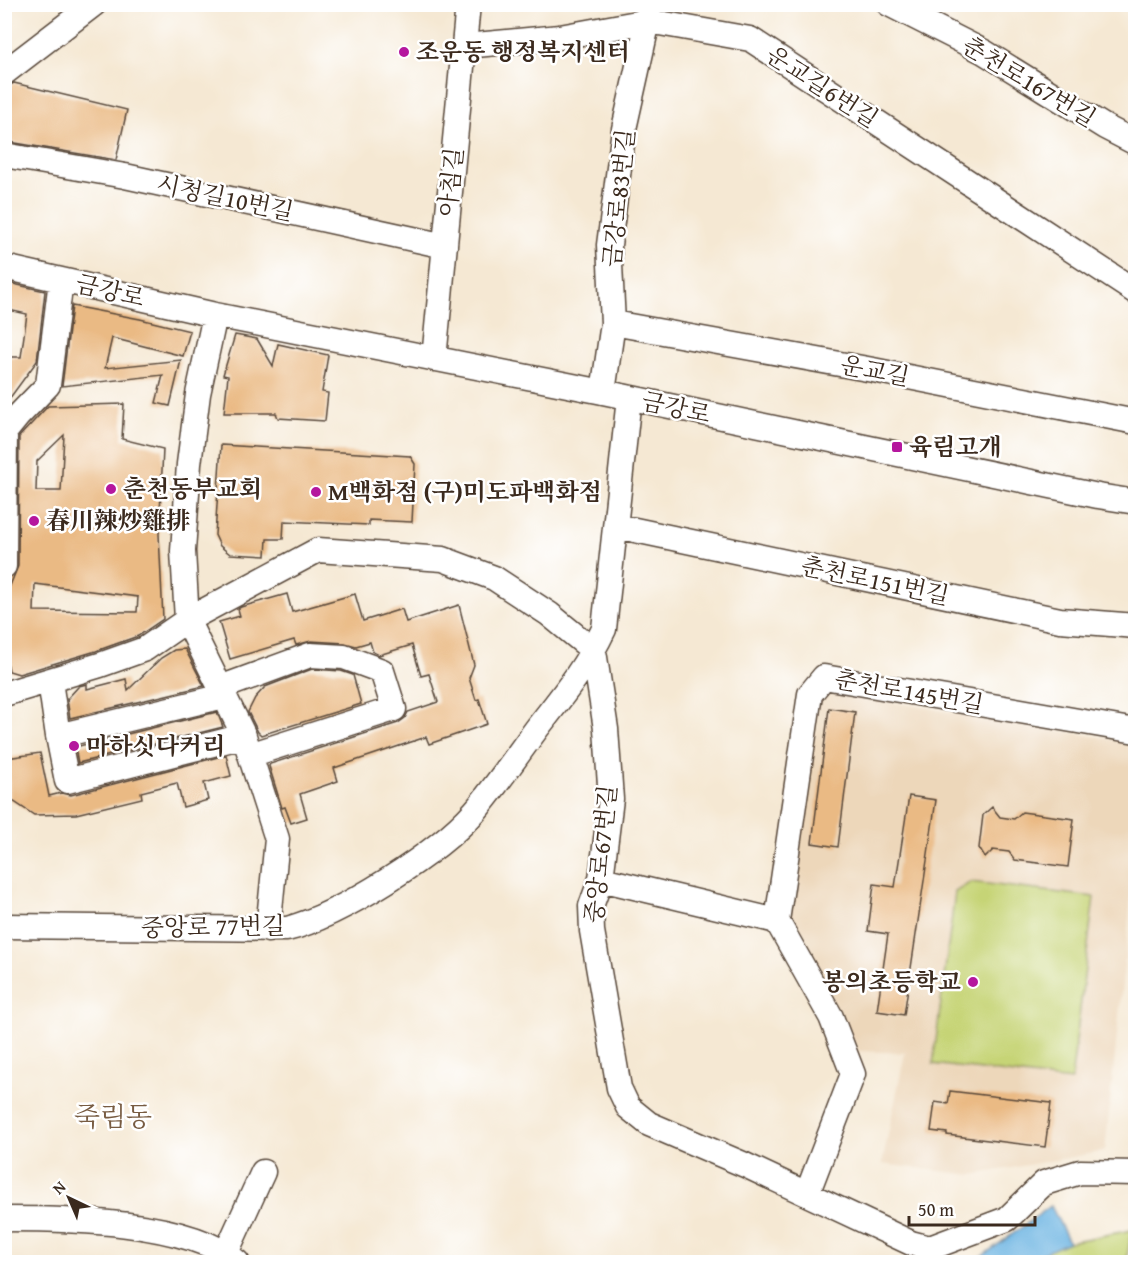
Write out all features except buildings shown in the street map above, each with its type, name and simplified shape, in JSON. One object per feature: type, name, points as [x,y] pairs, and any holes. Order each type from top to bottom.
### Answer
[{"type":"street","points":[[4,73],[94,4]]},
{"type":"street","name":"아침길","points":[[434,359],[468,4]]},
{"type":"street","name":"춘천로167번길","points":[[890,4],[984,52],[1105,127],[1136,143]]},
{"type":"street","name":"운교길6번길","points":[[465,46],[560,37],[649,13],[750,39],[1136,291]]},
{"type":"street","name":"금강로83번길","points":[[603,392],[613,323],[609,244],[624,129],[649,13]]},
{"type":"street","name":"시청길10번길","points":[[4,155],[125,176],[445,246]]},
{"type":"street","name":"금강로","points":[[4,267],[215,315],[1136,502]]},
{"type":"street","points":[[4,566],[5,432],[48,385],[61,280]]},
{"type":"street","points":[[215,315],[198,394],[189,464],[183,550],[187,620],[247,745],[277,839],[268,930]]},
{"type":"street","name":"운교길","points":[[613,323],[873,370],[1136,422]]},
{"type":"street","points":[[4,694],[145,649],[187,620],[318,550],[443,559],[494,578],[549,614],[594,651],[603,629],[629,398]]},
{"type":"street","points":[[1098,496],[1136,517]]},
{"type":"street","name":"춘천로151번길","points":[[616,526],[1060,620],[1136,626]]},
{"type":"street","name":"중앙로67번길","points":[[594,651],[606,729],[611,799],[601,879],[591,906],[592,931],[619,1088],[628,1107],[649,1124],[911,1243],[925,1255],[1007,1219],[1044,1183],[1080,1172],[1136,1173]]},
{"type":"street","name":"중앙로 77번길","points":[[4,926],[268,930],[287,929],[306,924],[381,884],[436,846],[474,812],[587,664],[594,651]]},
{"type":"street","points":[[50,681],[58,736],[67,781],[247,745],[394,709],[382,671],[344,657],[309,655],[222,692],[58,736]]},
{"type":"street","name":"춘천로145번길","points":[[777,921],[810,694],[824,677],[1136,731]]},
{"type":"street","points":[[601,879],[777,921],[831,1017],[853,1074],[807,1194]]},
{"type":"street","points":[[4,1219],[133,1225],[175,1233],[231,1258],[263,1172]]},
{"type":"shaded area","name":"봉의초등학교","points":[[834,692],[1135,743],[1135,859],[1105,1151],[972,1175],[882,1164],[905,1053],[859,1051],[787,914],[818,698]]},
{"type":"green space","points":[[971,882],[1094,897],[1071,1081],[933,1064],[955,892]]},
{"type":"green space","points":[[1132,1230],[1126,1262],[1024,1262],[1069,1242]]},
{"type":"water","points":[[1051,1206],[1069,1242],[1024,1262],[974,1262]]},
{"type":"place","name":"조운동 행정복지센터","points":[[404,52]]},
{"type":"place","name":"육림고개","points":[[897,447]]},
{"type":"place","name":"춘천동부교회","points":[[111,489]]},
{"type":"place","name":"M백화점 (구)미도파백화점","points":[[316,492]]},
{"type":"place","name":"春川辣炒雞排","points":[[34,521]]},
{"type":"place","name":"마하싯다커리","points":[[74,746]]},
{"type":"place","name":"봉의초등학교","points":[[973,982]]},
{"type":"district","name":"죽림동","points":[[113,1117]]}]
